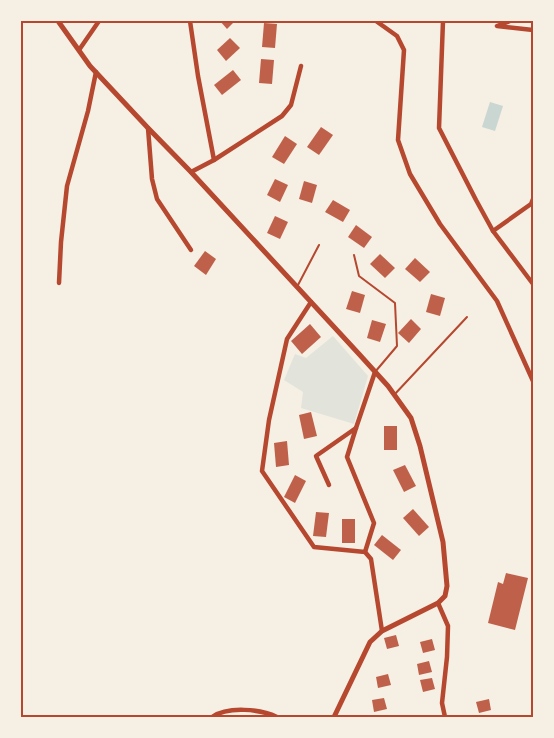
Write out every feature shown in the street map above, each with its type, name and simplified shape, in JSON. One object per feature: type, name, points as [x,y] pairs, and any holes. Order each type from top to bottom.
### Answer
[{"type":"street","points":[[58,21],[96,72],[375,372],[410,418],[420,446],[443,542],[447,586],[445,596],[438,603],[382,631],[370,642],[334,717]]},
{"type":"street","points":[[79,50],[99,21]]},
{"type":"street","points":[[190,21],[214,160]]},
{"type":"street","points":[[376,21],[397,36],[404,50],[398,140],[410,174],[440,224],[496,301],[533,381]]},
{"type":"street","points":[[443,21],[439,128],[493,230],[533,284]]},
{"type":"street","points":[[510,21],[497,26],[533,30]]},
{"type":"street","points":[[190,172],[214,160],[282,116],[291,105],[301,66]]},
{"type":"street","points":[[59,283],[67,186],[88,111],[96,72]]},
{"type":"street","points":[[148,128],[152,179],[157,199],[191,250]]},
{"type":"street","points":[[493,230],[532,203]]},
{"type":"street","points":[[311,302],[287,340],[268,420],[262,471],[314,547],[365,552],[371,559],[382,631]]},
{"type":"street","points":[[365,552],[374,523],[347,457],[375,372]]},
{"type":"street","points":[[329,485],[316,456],[356,428]]},
{"type":"street","points":[[438,603],[448,626],[442,703],[445,717]]},
{"type":"street","points":[[212,717],[216,714],[240,709],[269,713],[277,717]]},
{"type":"lane","points":[[297,287],[319,245]]},
{"type":"lane","points":[[354,255],[359,276],[396,303],[397,346],[375,372]]},
{"type":"lane","points":[[394,395],[467,317]]},
{"type":"shaded area","points":[[490,102],[503,106],[495,131],[482,127]]},
{"type":"shaded area","points":[[333,336],[368,376],[354,424],[301,408],[303,392],[284,380],[295,354],[306,358]]},
{"type":"building","points":[[220,21],[235,21],[227,29]]},
{"type":"building","points":[[264,23],[277,24],[275,48],[262,47]]},
{"type":"building","points":[[230,38],[240,48],[226,61],[217,50]]},
{"type":"building","points":[[261,59],[274,60],[272,84],[259,83]]},
{"type":"building","points":[[233,70],[241,80],[222,95],[214,85]]},
{"type":"building","points":[[321,127],[333,135],[319,155],[307,147]]},
{"type":"building","points":[[285,136],[297,144],[284,164],[272,157]]},
{"type":"building","points":[[275,179],[288,185],[280,202],[267,195]]},
{"type":"building","points":[[304,181],[317,185],[312,203],[299,199]]},
{"type":"building","points":[[333,200],[350,210],[343,222],[325,212]]},
{"type":"building","points":[[275,216],[288,222],[280,239],[267,233]]},
{"type":"building","points":[[356,225],[372,237],[364,248],[348,237]]},
{"type":"building","points":[[205,251],[216,259],[206,275],[194,266]]},
{"type":"building","points":[[380,254],[395,268],[385,278],[370,264]]},
{"type":"building","points":[[415,258],[430,272],[420,282],[405,269]]},
{"type":"building","points":[[352,291],[365,295],[360,313],[346,309]]},
{"type":"building","points":[[431,294],[445,298],[440,316],[426,312]]},
{"type":"building","points":[[411,319],[421,329],[409,343],[398,333]]},
{"type":"building","points":[[372,320],[386,324],[380,342],[367,338]]},
{"type":"building","points":[[310,324],[321,337],[302,354],[291,341]]},
{"type":"building","points":[[311,412],[317,436],[304,439],[299,415]]},
{"type":"building","points":[[384,426],[397,426],[397,450],[384,450]]},
{"type":"building","points":[[287,441],[289,465],[276,467],[274,443]]},
{"type":"building","points":[[405,465],[416,486],[404,492],[393,470]]},
{"type":"building","points":[[295,475],[306,481],[295,503],[284,497]]},
{"type":"building","points":[[413,509],[429,527],[419,536],[403,518]]},
{"type":"building","points":[[316,512],[329,513],[326,537],[313,536]]},
{"type":"building","points":[[342,519],[355,519],[355,543],[342,543]]},
{"type":"building","points":[[382,535],[401,550],[393,560],[374,545]]},
{"type":"building","points":[[506,573],[528,578],[515,630],[488,623],[498,582],[503,584]]},
{"type":"building","points":[[396,635],[399,646],[387,649],[384,638]]},
{"type":"building","points":[[432,639],[435,650],[423,653],[420,642]]},
{"type":"building","points":[[429,661],[432,672],[419,675],[417,664]]},
{"type":"building","points":[[388,674],[391,685],[378,688],[376,677]]},
{"type":"building","points":[[432,678],[435,689],[423,692],[420,680]]},
{"type":"building","points":[[384,698],[387,709],[374,712],[372,700]]},
{"type":"building","points":[[489,699],[491,710],[479,713],[476,702]]}]
